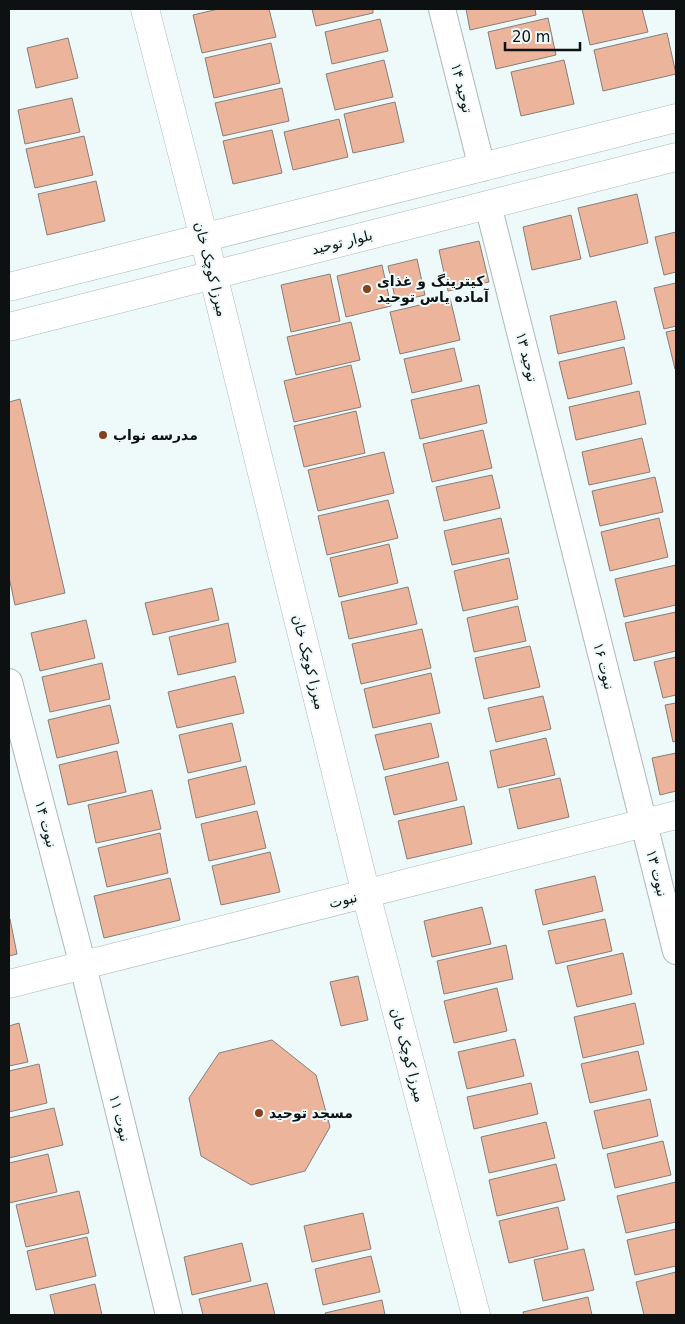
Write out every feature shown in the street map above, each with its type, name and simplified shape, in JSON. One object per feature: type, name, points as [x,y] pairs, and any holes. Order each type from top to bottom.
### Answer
[{"type":"street","name":"میرزا کوچک خان","points":[[145,9],[204,238],[366,894],[476,1315]]},
{"type":"street","name":"توحید ۱۴","points":[[442,9],[482,168]]},
{"type":"street","points":[[9,287],[676,118]]},
{"type":"street","name":"بلوار توحید","points":[[9,327],[676,157]]},
{"type":"street","name":"توحید ۱۳","points":[[488,205],[565,508]]},
{"type":"street","name":"نبوت ۱۶","points":[[565,508],[644,823]]},
{"type":"street","name":"نبوت ۱۴","points":[[9,682],[83,966]]},
{"type":"street","name":"نبوت","points":[[9,984],[676,815]]},
{"type":"street","name":"نبوت ۱۳","points":[[644,823],[676,952]]},
{"type":"street","name":"نبوت ۱۱","points":[[83,966],[169,1315]]},
{"type":"building","points":[[218,9],[269,9],[276,37],[202,53],[193,15]]},
{"type":"building","points":[[312,9],[373,9],[373,13],[316,26]]},
{"type":"building","points":[[466,9],[535,9],[536,15],[470,30]]},
{"type":"building","points":[[582,9],[642,9],[648,32],[590,45]]},
{"type":"building","points":[[548,18],[556,55],[496,69],[488,32]]},
{"type":"building","points":[[380,19],[388,51],[332,64],[325,32]]},
{"type":"building","points":[[667,33],[676,74],[603,91],[594,50]]},
{"type":"building","points":[[68,38],[78,78],[36,88],[27,48]]},
{"type":"building","points":[[271,43],[280,83],[214,98],[205,58]]},
{"type":"building","points":[[384,60],[393,97],[335,110],[326,74]]},
{"type":"building","points":[[564,60],[574,104],[521,116],[511,72]]},
{"type":"building","points":[[282,88],[289,121],[223,136],[215,103]]},
{"type":"building","points":[[72,98],[80,132],[25,144],[18,110]]},
{"type":"building","points":[[395,102],[404,142],[353,153],[344,114]]},
{"type":"building","points":[[339,119],[348,157],[293,170],[284,132]]},
{"type":"building","points":[[272,130],[282,173],[233,184],[223,141]]},
{"type":"building","points":[[84,136],[93,175],[35,188],[26,149]]},
{"type":"building","points":[[96,181],[105,221],[47,235],[38,194]]},
{"type":"building","points":[[637,194],[648,243],[590,257],[578,208]]},
{"type":"building","points":[[571,215],[581,259],[532,270],[523,227]]},
{"type":"building","points":[[676,232],[676,272],[664,275],[655,237]]},
{"type":"building","points":[[479,241],[489,282],[448,291],[439,250]]},
{"type":"building","points":[[417,259],[425,295],[396,302],[388,266]]},
{"type":"building","points":[[382,265],[391,306],[346,317],[337,276]]},
{"type":"building","points":[[330,274],[340,321],[291,332],[281,285]]},
{"type":"building","points":[[676,283],[676,326],[664,329],[654,288]]},
{"type":"building","points":[[450,298],[460,340],[400,354],[390,312]]},
{"type":"building","points":[[616,301],[625,339],[558,354],[550,316]]},
{"type":"building","points":[[351,322],[360,360],[296,375],[287,337]]},
{"type":"building","points":[[676,330],[676,369],[675,369],[666,332]]},
{"type":"building","points":[[624,347],[632,384],[568,399],[559,362]]},
{"type":"building","points":[[454,348],[462,381],[412,393],[404,359]]},
{"type":"building","points":[[351,365],[361,407],[294,422],[284,381]]},
{"type":"building","points":[[479,385],[487,423],[420,439],[411,400]]},
{"type":"building","points":[[639,391],[646,424],[576,440],[569,407]]},
{"type":"building","points":[[20,399],[65,593],[15,605],[9,577],[9,402]]},
{"type":"building","points":[[356,411],[365,453],[304,467],[294,426]]},
{"type":"building","points":[[483,430],[492,468],[432,482],[423,444]]},
{"type":"building","points":[[642,438],[650,472],[589,485],[582,452]]},
{"type":"building","points":[[384,452],[394,493],[318,511],[308,470]]},
{"type":"building","points":[[492,475],[500,508],[444,521],[436,487]]},
{"type":"building","points":[[655,477],[663,512],[600,526],[592,491]]},
{"type":"building","points":[[388,500],[398,538],[327,555],[318,516]]},
{"type":"building","points":[[501,518],[509,553],[452,565],[444,531]]},
{"type":"building","points":[[659,518],[668,557],[610,571],[601,532]]},
{"type":"building","points":[[389,544],[398,583],[339,597],[330,558]]},
{"type":"building","points":[[509,558],[518,599],[463,611],[454,571]]},
{"type":"building","points":[[676,565],[676,605],[624,617],[615,579]]},
{"type":"building","points":[[408,587],[417,624],[349,639],[341,602]]},
{"type":"building","points":[[212,588],[219,620],[153,635],[145,603]]},
{"type":"building","points":[[518,606],[526,641],[474,652],[467,618]]},
{"type":"building","points":[[676,612],[676,651],[634,661],[625,623]]},
{"type":"building","points":[[86,620],[95,658],[40,671],[31,633]]},
{"type":"building","points":[[228,623],[236,662],[178,675],[169,637]]},
{"type":"building","points":[[422,629],[431,668],[361,684],[352,644]]},
{"type":"building","points":[[530,646],[540,687],[484,699],[475,658]]},
{"type":"building","points":[[676,657],[676,695],[663,698],[654,662]]},
{"type":"building","points":[[102,663],[110,699],[50,712],[42,677]]},
{"type":"building","points":[[431,673],[440,713],[373,728],[364,689]]},
{"type":"building","points":[[235,676],[244,713],[177,728],[168,692]]},
{"type":"building","points":[[543,696],[551,729],[496,742],[488,708]]},
{"type":"building","points":[[676,703],[676,741],[673,742],[665,705]]},
{"type":"building","points":[[110,705],[119,743],[57,758],[48,720]]},
{"type":"building","points":[[232,723],[241,761],[188,773],[179,735]]},
{"type":"building","points":[[431,723],[439,757],[384,770],[375,735]]},
{"type":"building","points":[[546,738],[555,775],[498,788],[490,751]]},
{"type":"building","points":[[117,751],[126,792],[68,805],[59,765]]},
{"type":"building","points":[[676,753],[676,791],[660,795],[652,758]]},
{"type":"building","points":[[448,762],[457,800],[394,815],[385,777]]},
{"type":"building","points":[[246,766],[255,804],[196,818],[188,780]]},
{"type":"building","points":[[560,778],[569,817],[518,829],[509,789]]},
{"type":"building","points":[[152,790],[161,829],[96,843],[88,805]]},
{"type":"building","points":[[464,806],[472,844],[407,859],[398,821]]},
{"type":"building","points":[[257,811],[266,848],[209,861],[201,824]]},
{"type":"building","points":[[160,833],[168,873],[107,887],[98,848]]},
{"type":"building","points":[[270,852],[280,892],[221,905],[212,866]]},
{"type":"building","points":[[595,876],[603,911],[543,925],[535,890]]},
{"type":"building","points":[[170,878],[180,920],[104,938],[94,896]]},
{"type":"building","points":[[482,907],[491,944],[432,957],[424,921]]},
{"type":"building","points":[[605,919],[612,951],[556,964],[548,931]]},
{"type":"building","points":[[9,920],[17,954],[9,956]]},
{"type":"building","points":[[506,945],[513,979],[444,994],[437,961]]},
{"type":"building","points":[[623,953],[632,994],[577,1007],[567,966]]},
{"type":"building","points":[[358,976],[368,1020],[341,1026],[330,982]]},
{"type":"building","points":[[497,988],[507,1031],[454,1043],[444,1001]]},
{"type":"building","points":[[635,1003],[644,1044],[583,1058],[574,1017]]},
{"type":"building","points":[[19,1023],[28,1062],[9,1066],[9,1026]]},
{"type":"building","points":[[515,1039],[524,1076],[467,1089],[458,1052]]},
{"type":"building","name":"مسجد توحید","points":[[272,1040],[316,1075],[330,1127],[305,1171],[251,1185],[201,1156],[189,1098],[219,1053]]},
{"type":"building","points":[[638,1051],[647,1090],[590,1103],[581,1064]]},
{"type":"building","points":[[39,1064],[47,1103],[9,1112],[9,1071]]},
{"type":"building","points":[[531,1083],[538,1114],[474,1129],[467,1097]]},
{"type":"building","points":[[650,1099],[658,1136],[603,1149],[594,1111]]},
{"type":"building","points":[[54,1108],[63,1145],[9,1158],[9,1118]]},
{"type":"building","points":[[546,1122],[555,1158],[489,1173],[481,1137]]},
{"type":"building","points":[[663,1141],[671,1175],[615,1188],[607,1154]]},
{"type":"building","points":[[48,1154],[57,1192],[9,1203],[9,1163]]},
{"type":"building","points":[[556,1164],[565,1200],[497,1216],[489,1180]]},
{"type":"building","points":[[676,1182],[676,1222],[626,1233],[617,1196]]},
{"type":"building","points":[[79,1191],[89,1233],[26,1247],[16,1205]]},
{"type":"building","points":[[558,1207],[568,1249],[509,1263],[499,1221]]},
{"type":"building","points":[[363,1213],[371,1249],[312,1262],[304,1226]]},
{"type":"building","points":[[676,1229],[676,1266],[635,1275],[627,1240]]},
{"type":"building","points":[[87,1237],[96,1276],[36,1290],[27,1251]]},
{"type":"building","points":[[242,1243],[251,1281],[192,1295],[184,1257]]},
{"type":"building","points":[[584,1249],[594,1290],[543,1301],[534,1260]]},
{"type":"building","points":[[371,1256],[380,1292],[323,1305],[315,1269]]},
{"type":"building","points":[[676,1272],[676,1314],[644,1315],[636,1282]]},
{"type":"building","points":[[267,1283],[275,1315],[203,1315],[199,1299]]},
{"type":"building","points":[[95,1284],[102,1315],[55,1315],[50,1295]]},
{"type":"building","points":[[588,1297],[592,1315],[524,1315],[523,1312]]},
{"type":"building","points":[[382,1300],[385,1315],[326,1315],[325,1313]]},
{"type":"place","name":"کیترینگ و غذای آماده یاس توحید","points":[[367,289]]},
{"type":"place","name":"مدرسه نواب","points":[[103,435]]},
{"type":"place","name":"مسجد توحید","points":[[259,1113]]}]
